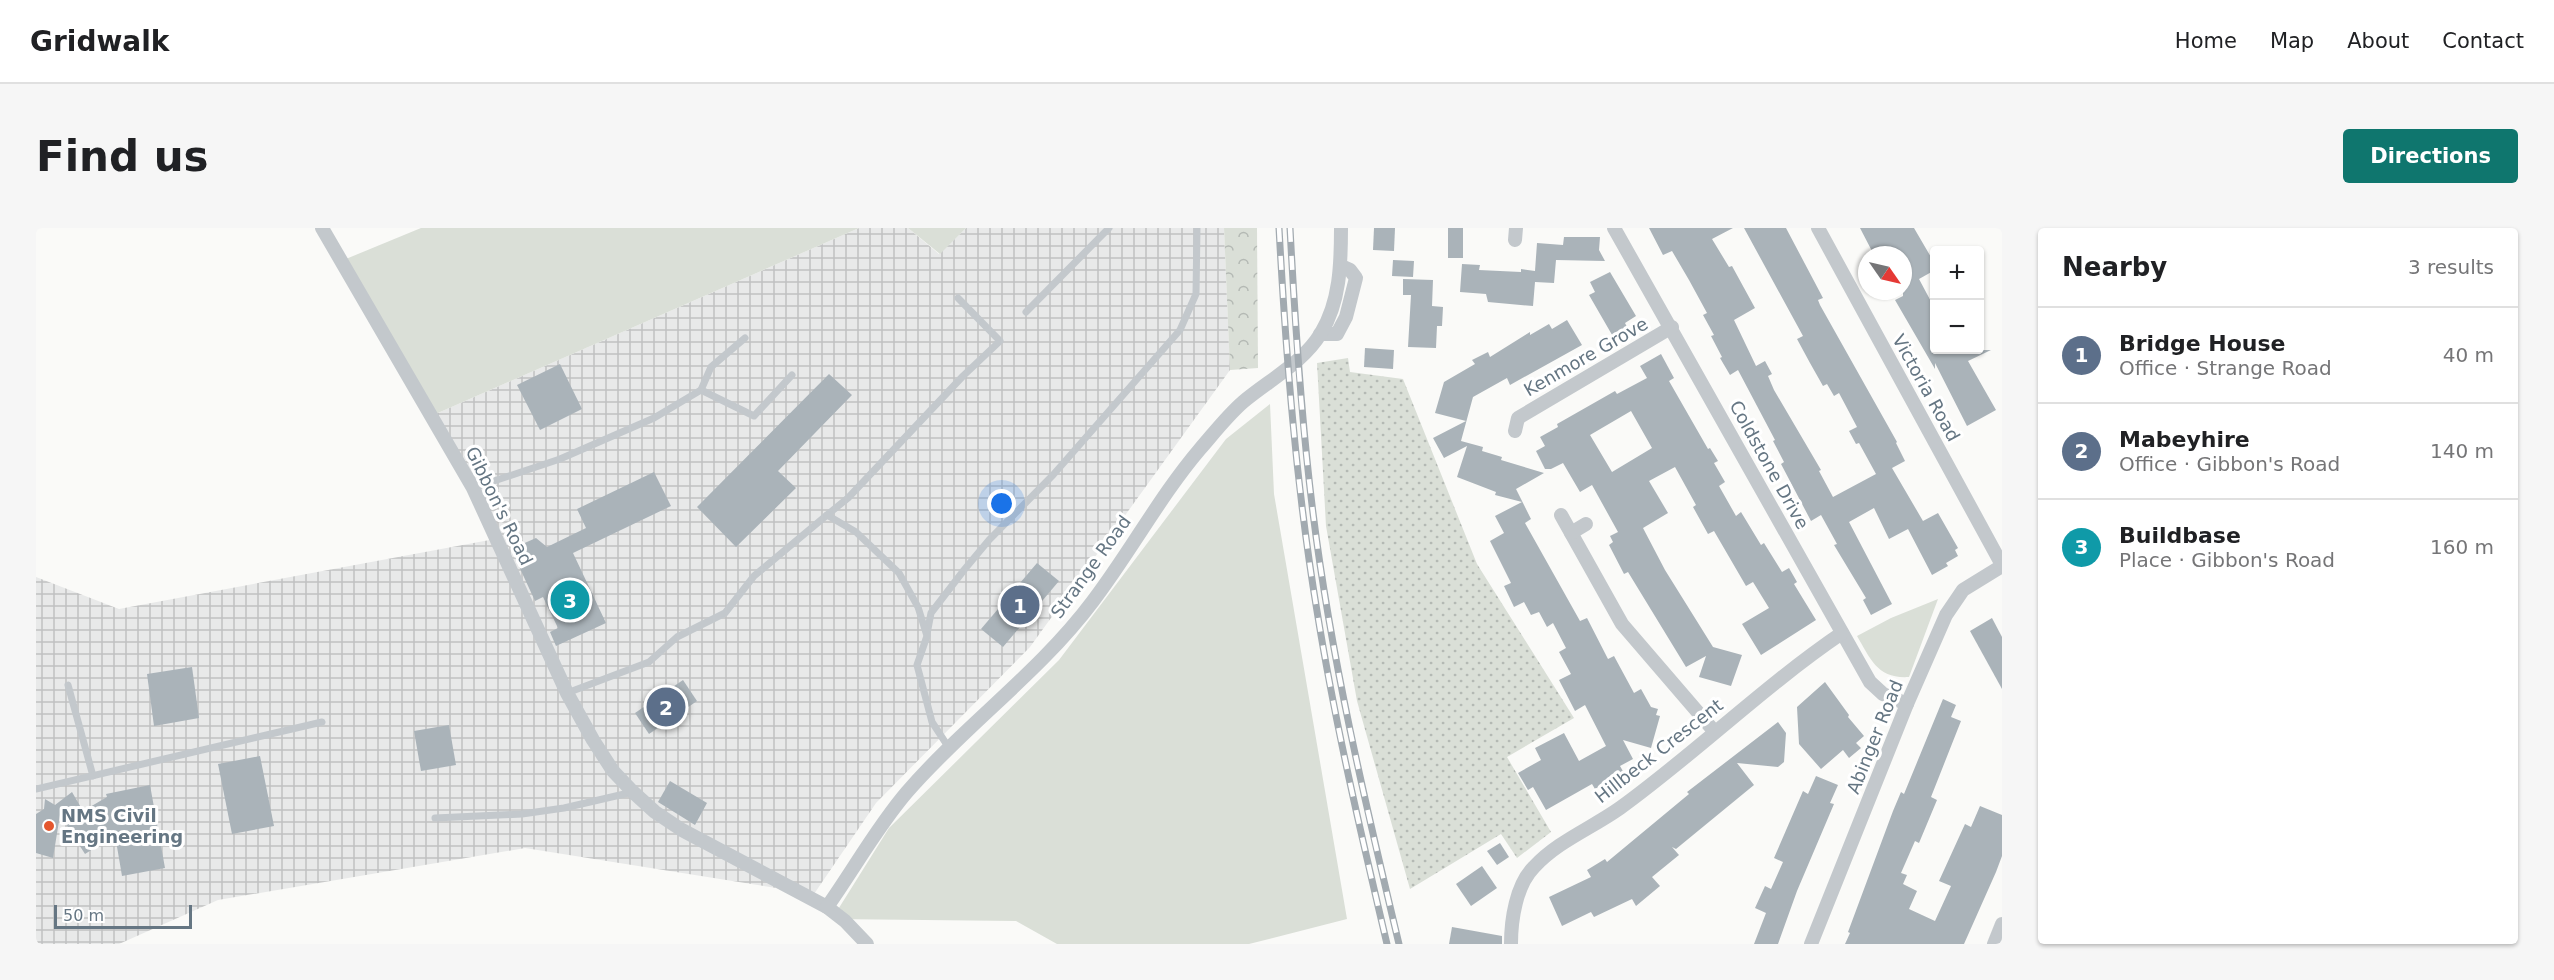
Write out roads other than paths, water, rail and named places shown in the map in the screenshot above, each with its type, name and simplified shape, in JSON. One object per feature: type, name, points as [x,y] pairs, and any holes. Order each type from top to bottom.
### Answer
[{"type":"street","name":"Gibbon's Road","points":[[322,228],[474,488],[567,693],[598,748],[614,771],[655,812],[682,830],[826,907],[845,921],[867,944]]},
{"type":"street","name":"Strange Road","points":[[826,907],[907,792],[1049,652],[1093,601],[1162,498],[1213,433],[1242,403],[1304,353],[1320,334],[1332,309],[1341,266],[1341,228]]},
{"type":"street","name":"Coldstone Drive","points":[[1614,228],[1672,327],[1842,633],[1876,688],[1907,704]]},
{"type":"street","name":"Victoria Road","points":[[1818,228],[2002,565]]},
{"type":"street","name":"Kenmore Grove","points":[[1513,421],[1672,327]]},
{"type":"street","points":[[1561,515],[1622,624],[1714,731]]},
{"type":"street","points":[[1571,533],[1586,524]]},
{"type":"street","name":"Abinger Road","points":[[1811,944],[1907,704],[1946,615],[1957,597],[1971,584],[2002,565]]},
{"type":"street","name":"Hillbeck Crescent","points":[[1511,944],[1513,915],[1532,868],[1559,845],[1619,809],[1714,731],[1842,633]]},
{"type":"street","points":[[1994,944],[2002,924]]},
{"type":"lane","points":[[1026,312],[1109,228]]},
{"type":"lane","points":[[949,749],[932,722],[917,666],[927,636],[931,613],[989,540],[1053,475],[1180,330],[1196,294],[1197,228]]},
{"type":"lane","points":[[567,693],[649,662],[677,637],[725,613],[754,576],[848,498],[963,376],[1000,341],[958,298]]},
{"type":"lane","points":[[474,488],[571,454],[654,418],[701,390],[711,367],[746,338]]},
{"type":"lane","points":[[701,390],[754,416],[792,375]]},
{"type":"lane","points":[[827,515],[856,532],[898,573],[918,607],[927,636]]},
{"type":"lane","points":[[68,684],[93,776]]},
{"type":"lane","points":[[36,789],[322,722]]},
{"type":"lane","points":[[435,818],[522,814],[564,808],[633,792]]},
{"type":"railway","points":[[1279,228],[1293,420],[1310,564],[1340,737],[1387,944]]},
{"type":"railway","points":[[1290,228],[1302,406],[1320,567],[1350,730],[1399,944]]},
{"type":"place","name":"Buildbase","points":[[570,600]]},
{"type":"place","name":"Bridge House","points":[[1020,605]]},
{"type":"place","name":"Mabeyhire","points":[[666,707]]},
{"type":"place","name":"NMS Civil Engineering","points":[[49,826]]}]
